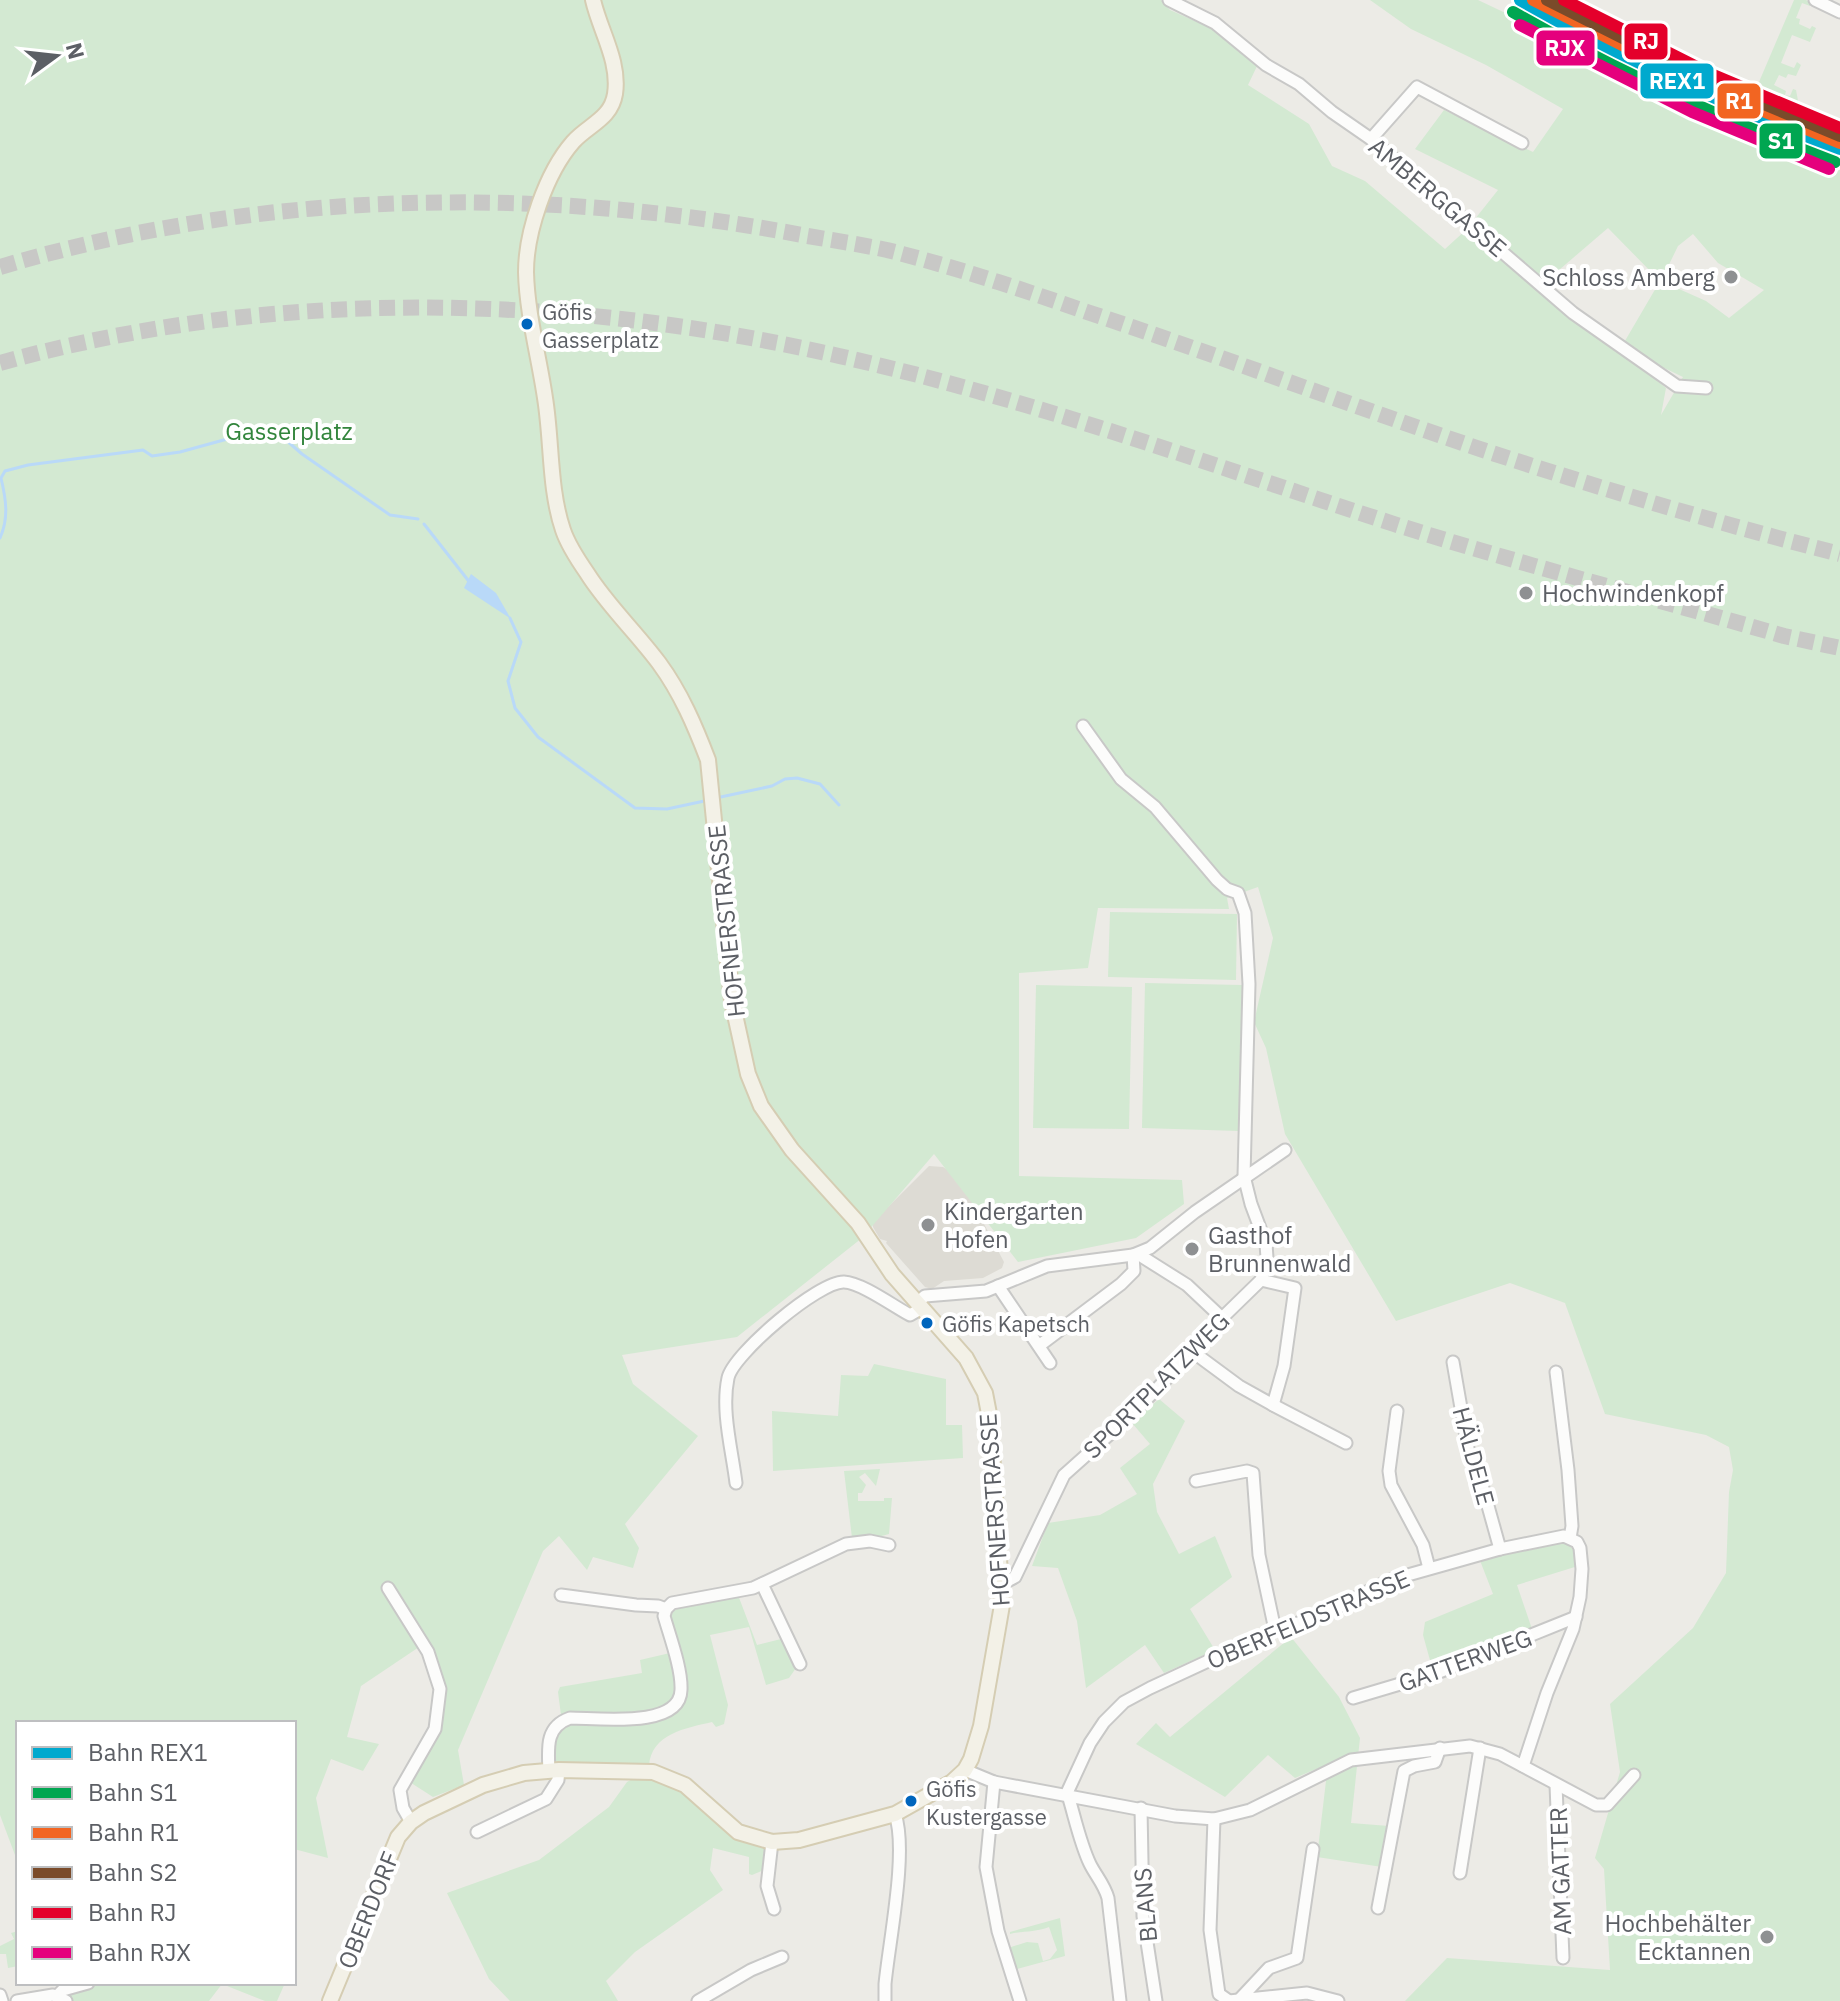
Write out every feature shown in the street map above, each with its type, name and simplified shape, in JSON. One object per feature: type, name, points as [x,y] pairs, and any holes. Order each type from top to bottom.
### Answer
[{"type":"main road","name":"HOFNERSTRASSE","points":[[593,0],[615,70],[612,106],[605,116],[571,144],[562,158],[535,217],[527,254],[526,274],[547,409],[557,501],[564,532],[587,574],[679,693],[708,760],[732,1001],[748,1074],[761,1106],[778,1133],[846,1210],[861,1241],[878,1255],[966,1358],[985,1393],[990,1419],[1002,1610],[981,1726],[965,1770]]},
{"type":"main road","points":[[411,1822],[483,1785],[524,1773],[554,1770],[653,1772],[697,1793],[738,1832],[772,1842],[799,1840],[895,1814],[952,1782],[965,1770]]},
{"type":"main road","name":"OBERDORF","points":[[330,2001],[398,1837],[411,1822]]},
{"type":"street","name":"AMBERGGASSE","points":[[1169,0],[1215,23],[1266,65],[1299,84],[1371,139],[1573,313],[1677,386],[1706,388]]},
{"type":"street","points":[[1815,0],[1840,12]]},
{"type":"street","points":[[1371,139],[1417,87],[1522,143]]},
{"type":"street","points":[[1083,726],[1121,779],[1155,807],[1227,889],[1238,893],[1245,913],[1249,984],[1244,1176],[1266,1244],[1266,1272],[1261,1280],[1295,1288],[1284,1366],[1273,1405]]},
{"type":"street","points":[[1133,1255],[1150,1248],[1244,1176],[1285,1150]]},
{"type":"street","points":[[1040,1345],[1132,1274],[1133,1255]]},
{"type":"street","points":[[736,1483],[728,1425],[727,1380],[731,1368],[776,1322],[838,1283],[854,1284],[910,1315],[925,1296],[972,1295],[1047,1266],[1133,1255],[1141,1256],[1187,1285],[1222,1318]]},
{"type":"street","name":"SPORTPLATZWEG","points":[[1002,1584],[1015,1577],[1064,1475],[1124,1423],[1261,1280]]},
{"type":"street","points":[[998,1286],[1050,1363]]},
{"type":"street","points":[[1193,1352],[1239,1386],[1346,1443]]},
{"type":"street","name":"HÄLDELE","points":[[1453,1362],[1469,1454],[1483,1488],[1500,1549]]},
{"type":"street","points":[[1523,1766],[1576,1617],[1580,1597],[1582,1558],[1577,1542],[1570,1538],[1568,1470],[1556,1372]]},
{"type":"street","points":[[1397,1411],[1389,1471],[1391,1485],[1423,1545],[1429,1568]]},
{"type":"street","points":[[1196,1481],[1247,1471],[1253,1473],[1259,1555],[1275,1630]]},
{"type":"street","name":"OBERFELDSTRASSE","points":[[1067,1795],[1090,1743],[1104,1722],[1124,1702],[1275,1630],[1321,1616],[1390,1580],[1556,1535],[1570,1538]]},
{"type":"street","points":[[477,1832],[546,1799],[558,1780],[549,1738],[557,1724],[570,1718],[658,1716],[674,1709],[679,1702],[681,1684],[664,1616],[672,1603],[749,1589],[846,1544],[870,1541],[889,1545]]},
{"type":"street","points":[[762,1584],[800,1664]]},
{"type":"street","points":[[388,1588],[428,1652],[440,1689],[435,1729],[400,1790],[403,1808],[411,1822]]},
{"type":"street","points":[[561,1595],[666,1609]]},
{"type":"street","name":"GATTERWEG","points":[[1353,1698],[1437,1673],[1576,1617]]},
{"type":"street","points":[[965,1770],[994,1782],[1175,1816],[1214,1819],[1250,1810],[1351,1760],[1440,1748],[1480,1748],[1523,1766],[1600,1806],[1607,1805],[1615,1798],[1634,1775]]},
{"type":"street","points":[[1378,1908],[1404,1771],[1435,1762],[1440,1748]]},
{"type":"street","points":[[1460,1873],[1480,1748]]},
{"type":"street","points":[[994,1782],[986,1867],[998,1931],[1020,2001]]},
{"type":"street","name":"AM GATTER","points":[[1556,1785],[1563,1958]]},
{"type":"street","points":[[1067,1795],[1091,1867],[1104,1884],[1108,1898],[1120,2001]]},
{"type":"street","name":"BLANS","points":[[1141,1808],[1143,1916],[1156,2001]]},
{"type":"street","points":[[885,2001],[897,1879],[899,1830],[895,1814]]},
{"type":"street","points":[[1214,1819],[1210,1930],[1219,1994],[1223,1999],[1239,2000],[1307,1993],[1338,2001]]},
{"type":"street","points":[[772,1842],[767,1886],[774,1909]]},
{"type":"street","points":[[1239,2000],[1269,1968],[1297,1958],[1313,1849]]},
{"type":"street","points":[[698,2001],[751,1970],[782,1957]]},
{"type":"street","points":[[17,2001],[62,1998],[63,1990],[81,1985]]},
{"type":"street","points":[[0,1995],[2,2001]]},
{"type":"shaded area","name":"Kindergarten Hofen","points":[[929,1166],[943,1167],[961,1178],[974,1194],[983,1222],[1004,1262],[1002,1268],[983,1278],[944,1281],[932,1289],[925,1287],[887,1241],[880,1239],[873,1222]]},
{"type":"green space","name":"Gasserplatz","points":[[0,0],[1161,0],[1170,10],[1220,32],[1258,64],[1248,85],[1309,124],[1332,166],[1365,181],[1445,249],[1467,229],[1498,190],[1415,149],[1444,110],[1533,152],[1563,109],[1486,65],[1411,29],[1370,0],[1478,0],[1691,101],[1831,160],[1840,158],[1840,2001],[1405,2001],[1447,1958],[1610,1970],[1604,1869],[1595,1858],[1620,1772],[1610,1704],[1693,1628],[1726,1573],[1729,1492],[1733,1470],[1729,1447],[1706,1435],[1605,1414],[1565,1303],[1510,1283],[1396,1321],[1285,1134],[1266,1048],[1254,1022],[1273,938],[1258,887],[1227,898],[1229,909],[1098,908],[1088,968],[1019,973],[1019,1176],[1182,1180],[1184,1204],[1136,1238],[1018,1262],[934,1154],[862,1238],[737,1337],[622,1355],[633,1384],[698,1436],[625,1524],[639,1548],[633,1568],[593,1557],[587,1570],[559,1536],[543,1551],[458,1750],[464,1785],[433,1797],[405,1779],[441,1728],[446,1692],[428,1641],[361,1686],[347,1737],[379,1744],[363,1771],[331,1759],[316,1798],[328,1858],[296,1850],[296,1721],[16,1721],[15,1855],[0,1815]],"holes":[[[1608,228],[1660,281],[1622,346],[1538,288]],[[1693,234],[1718,263],[1764,290],[1729,318],[1706,301],[1661,281],[1678,246]],[[1635,354],[1683,377],[1661,415],[1666,388],[1632,360]]]},
{"type":"green space","points":[[1794,0],[1811,3],[1810,6],[1802,3],[1796,18],[1800,19],[1799,24],[1816,28],[1810,42],[1792,35],[1781,63],[1794,68],[1797,62],[1801,65],[1796,76],[1788,74],[1786,78],[1779,75],[1774,85],[1786,91],[1785,95],[1790,96],[1793,89],[1796,90],[1799,106],[1756,89]]},
{"type":"green space","points":[[1110,912],[1237,914],[1236,980],[1108,977]]},
{"type":"green space","points":[[1145,983],[1242,985],[1239,1131],[1142,1128]]},
{"type":"green space","points":[[1036,985],[1132,987],[1129,1129],[1033,1128]]},
{"type":"green space","points":[[874,1364],[946,1379],[946,1425],[962,1425],[963,1458],[773,1471],[772,1411],[838,1416],[841,1375],[868,1376]]},
{"type":"green space","points":[[1159,1399],[1185,1421],[1153,1484],[1157,1512],[1179,1554],[1215,1536],[1232,1577],[1190,1609],[1215,1650],[1164,1673],[1145,1645],[1086,1688],[1077,1621],[1058,1568],[1032,1566],[1048,1523],[1100,1515],[1137,1494],[1120,1468],[1150,1444],[1132,1423]]},
{"type":"green space","points":[[880,1469],[876,1486],[865,1473],[859,1477],[866,1485],[862,1493],[858,1493],[858,1501],[892,1498],[889,1534],[852,1538],[844,1471]]},
{"type":"green space","points":[[1559,1541],[1573,1550],[1578,1566],[1517,1585],[1533,1632],[1433,1671],[1423,1635],[1425,1622],[1493,1594],[1479,1558]]},
{"type":"green space","points":[[738,1595],[757,1645],[785,1638],[796,1668],[789,1678],[766,1685],[749,1627],[710,1635],[728,1705],[724,1724],[716,1727],[712,1722],[672,1734],[656,1746],[649,1766],[552,1762],[554,1739],[560,1727],[574,1722],[636,1721],[673,1714],[684,1704],[687,1686],[670,1620],[671,1613],[680,1607]]},
{"type":"green space","points":[[1291,1637],[1339,1697],[1360,1738],[1351,1823],[1389,1826],[1382,1867],[1317,1857],[1328,1764],[1295,1778],[1268,1755],[1225,1797],[1136,1744],[1156,1723],[1170,1737]]},
{"type":"green space","points":[[670,1653],[677,1686],[672,1704],[653,1713],[561,1715],[560,1687],[642,1673],[640,1660]]},
{"type":"green space","points":[[639,1775],[671,1783],[767,1847],[764,1870],[749,1874],[749,1857],[713,1848],[710,1870],[723,1890],[635,1952],[606,1981],[618,2001],[510,2001],[489,1979],[447,1893],[539,1860],[609,1807],[627,1782]]},
{"type":"green space","points":[[1060,1918],[1065,1956],[1013,1970],[1008,1948],[1027,1942],[1038,1943],[1043,1961],[1050,1959],[1057,1950],[1049,1927],[1010,1932]]},
{"type":"green space","points":[[16,1932],[16,1966],[8,1968],[6,1954],[0,1954],[0,1946],[14,1939],[11,1933]]},
{"type":"green space","points":[[90,1985],[221,1985],[209,2001],[73,2001],[65,1995],[67,1991]]},
{"type":"green space","points":[[225,1985],[284,1985],[277,2001],[265,2001]]},
{"type":"water","points":[[471,574],[496,593],[511,619],[464,588]]},
{"type":"waterway","points":[[0,538],[6,516],[1,478],[5,471],[28,465],[143,450],[152,456],[180,452],[271,427],[302,454],[390,515],[418,519]]},
{"type":"waterway","points":[[424,524],[471,584]]},
{"type":"waterway","points":[[510,618],[521,642],[508,681],[515,708],[538,737],[635,808],[667,809],[709,800]]},
{"type":"waterway","points":[[716,798],[797,778],[820,784],[839,805]]},
{"type":"tunnel","points":[[0,267],[98,241],[198,222],[298,210],[399,203],[500,203],[601,208],[702,219],[876,248],[938,264],[1136,328],[1519,462],[1702,517],[1840,554]]},
{"type":"tunnel","points":[[0,363],[101,339],[203,322],[306,311],[410,308],[513,310],[617,318],[719,332],[821,352],[966,388],[1110,431],[1442,539],[1784,636],[1840,648]]},
{"type":"rail line","name":"REX1","points":[[1520,0],[1677,81],[1840,149]]},
{"type":"rail line","name":"R1","points":[[1533,0],[1705,87],[1840,143]]},
{"type":"rail line","name":"S2","points":[[1547,0],[1704,79],[1840,136]]},
{"type":"rail line","name":"RJ","points":[[1564,0],[1711,74],[1840,128]]},
{"type":"rail line","name":"S1","points":[[1513,12],[1671,93],[1835,162]]},
{"type":"rail line","name":"RJX","points":[[1520,25],[1692,112],[1829,169]]},
{"type":"place","name":"Schloss Amberg","points":[[1731,277]]},
{"type":"place","name":"Göfis Gasserplatz","points":[[527,324]]},
{"type":"place","name":"Hochwindenkopf","points":[[1526,593]]},
{"type":"place","name":"Kindergarten Hofen","points":[[928,1225]]},
{"type":"place","name":"Gasthof Brunnenwald","points":[[1192,1249]]},
{"type":"place","name":"Göfis Kapetsch","points":[[927,1323]]},
{"type":"place","name":"Göfis Kustergasse","points":[[911,1801]]},
{"type":"place","name":"Hochbehälter Ecktannen","points":[[1767,1937]]}]
